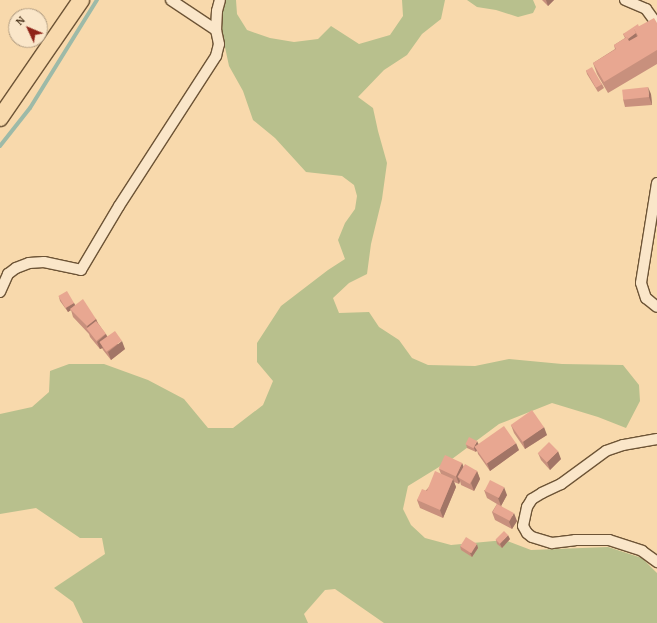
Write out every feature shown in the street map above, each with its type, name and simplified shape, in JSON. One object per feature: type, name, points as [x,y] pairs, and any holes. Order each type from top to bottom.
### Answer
[{"type":"highway","points":[[0,118],[81,0]]},
{"type":"street","points":[[171,0],[216,30]]},
{"type":"street","points":[[0,292],[8,274],[16,268],[29,262],[44,262],[81,270],[124,199],[216,56],[219,44],[216,30],[216,11],[220,0]]},
{"type":"street","points":[[625,0],[646,9],[657,24]]},
{"type":"street","points":[[657,183],[641,283],[646,298],[657,306]]},
{"type":"street","points":[[657,439],[623,445],[606,451],[561,484],[532,499],[527,507],[523,526],[527,533],[532,537],[552,543],[575,540],[609,540],[642,551],[657,562]]},
{"type":"green space","points":[[224,0],[236,0],[237,14],[247,30],[270,38],[294,42],[318,39],[331,26],[359,44],[390,35],[403,16],[402,0],[445,0],[441,19],[422,34],[407,55],[384,70],[358,97],[373,108],[387,163],[382,199],[371,244],[367,274],[349,283],[333,298],[339,313],[369,312],[379,327],[399,340],[412,358],[428,365],[475,366],[509,359],[562,364],[623,365],[639,385],[640,401],[626,428],[598,417],[552,403],[499,424],[452,459],[408,486],[403,509],[411,525],[425,538],[451,545],[505,540],[531,550],[608,547],[642,558],[657,573],[657,623],[384,623],[335,589],[325,590],[304,614],[308,623],[83,623],[73,602],[54,588],[105,554],[102,538],[80,538],[36,508],[0,514],[0,414],[32,407],[49,392],[50,371],[69,364],[104,364],[148,380],[184,399],[208,428],[233,428],[263,405],[273,381],[257,362],[257,343],[281,306],[345,259],[338,240],[345,223],[355,209],[357,196],[354,185],[342,176],[306,172],[275,138],[253,120],[243,91],[229,66],[222,33],[222,7]]},
{"type":"green space","points":[[467,0],[533,0],[536,7],[533,13],[518,17],[496,10],[477,7]]},
{"type":"building","points":[[654,18],[657,23],[657,50],[604,82],[593,63],[616,49],[614,45],[627,37],[629,41],[638,36],[634,29]]},
{"type":"building","points":[[638,24],[639,27],[634,29],[636,33],[628,39],[627,37],[626,38],[623,34]]},
{"type":"building","points":[[592,67],[602,84],[596,88],[586,70]]},
{"type":"building","points":[[648,87],[649,97],[623,100],[622,90]]},
{"type":"building","points":[[67,291],[74,303],[65,308],[58,296]]},
{"type":"building","points":[[83,299],[96,319],[87,326],[70,309]]},
{"type":"building","points":[[96,321],[106,334],[96,341],[87,328]]},
{"type":"building","points":[[115,331],[122,341],[106,352],[99,342]]},
{"type":"building","points":[[532,410],[544,427],[523,442],[511,425]]},
{"type":"building","points":[[504,426],[516,443],[487,464],[475,447]]},
{"type":"building","points":[[469,437],[477,441],[473,448],[465,444]]},
{"type":"building","points":[[549,442],[558,451],[547,463],[538,453]]},
{"type":"building","points":[[445,455],[462,463],[456,477],[439,469]]},
{"type":"building","points":[[465,464],[477,471],[470,484],[458,477]]},
{"type":"building","points":[[435,471],[453,479],[440,510],[417,500],[422,489],[427,491]]},
{"type":"building","points":[[490,480],[504,487],[499,498],[485,491]]},
{"type":"building","points":[[497,504],[514,513],[510,521],[493,512]]},
{"type":"building","points":[[504,531],[508,535],[500,544],[496,539]]},
{"type":"building","points":[[466,537],[477,544],[471,553],[460,546]]},
{"type":"waterway","points":[[0,146],[30,108],[97,0]]}]
